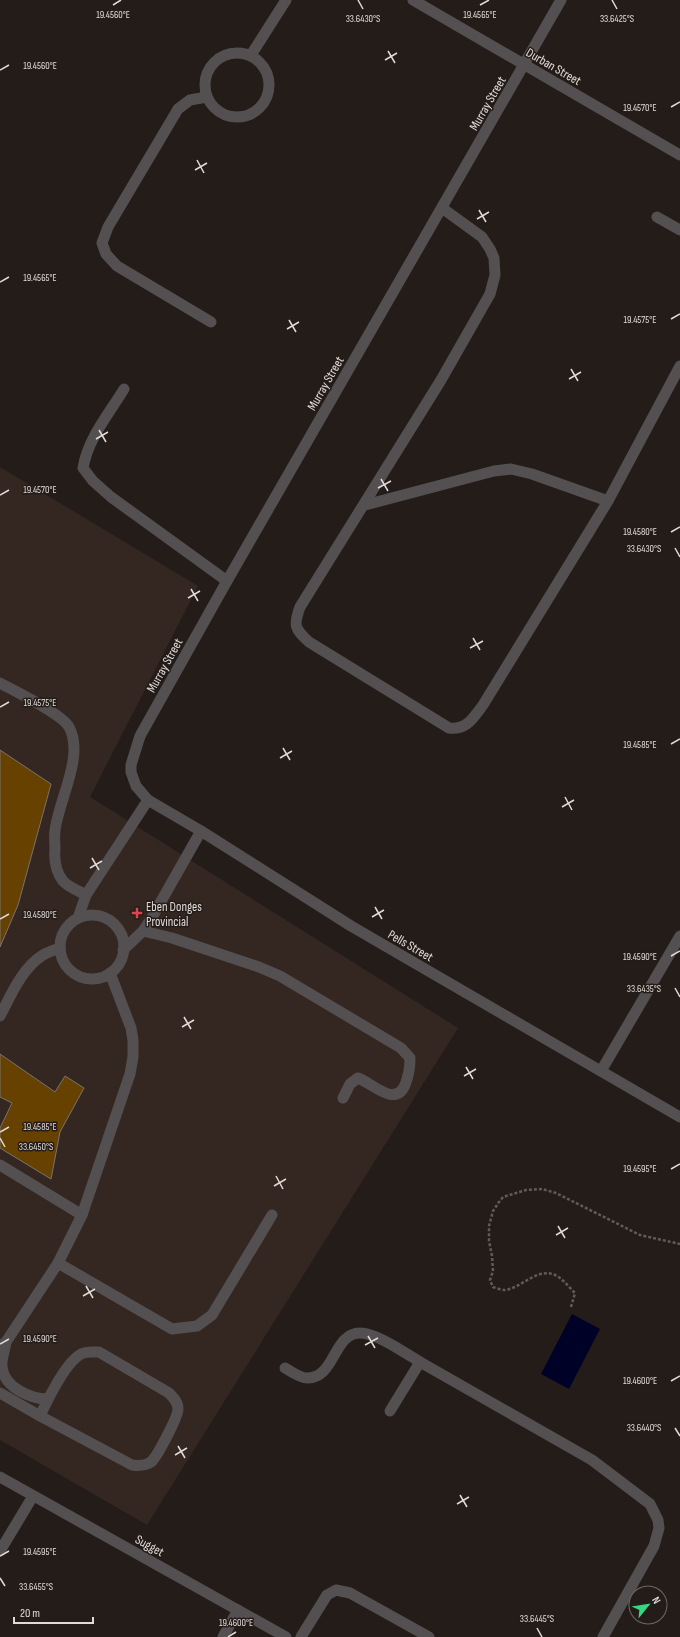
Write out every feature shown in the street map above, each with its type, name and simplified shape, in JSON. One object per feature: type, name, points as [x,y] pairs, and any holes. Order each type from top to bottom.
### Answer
[{"type":"street","points":[[251,55],[286,0]]},
{"type":"street","name":"Durban Street","points":[[414,0],[680,155]]},
{"type":"street","name":"Murray Street","points":[[136,786],[131,772],[131,765],[140,736],[227,581],[561,0]]},
{"type":"street","points":[[236,52],[251,55],[263,66],[269,80],[268,96],[260,109],[246,116],[230,117],[216,110],[207,98],[205,82],[210,67],[221,56],[236,52]]},
{"type":"street","points":[[207,98],[190,100],[178,109],[108,227],[102,243],[106,254],[117,266],[211,322]]},
{"type":"street","points":[[442,208],[482,237],[490,249],[494,258],[495,275],[490,294],[441,380],[300,608],[295,626],[299,633],[309,642],[449,728],[457,729],[471,721],[483,705],[608,501],[680,366]]},
{"type":"street","points":[[657,217],[680,230]]},
{"type":"street","points":[[124,389],[90,444],[85,456],[83,468],[93,481],[111,497],[227,581]]},
{"type":"street","points":[[365,505],[494,471],[511,469],[532,474],[608,501]]},
{"type":"street","points":[[0,683],[58,716],[69,726],[74,744],[71,768],[55,830],[54,857],[56,867],[63,881],[67,885],[86,895]]},
{"type":"street","name":"Pells Street","points":[[136,786],[148,800],[201,831],[351,926],[680,1117]]},
{"type":"street","points":[[78,918],[86,895],[148,800]]},
{"type":"street","points":[[123,950],[143,931],[201,831]]},
{"type":"street","points":[[95,915],[109,920],[114,924],[121,936],[123,950],[118,965],[110,973],[96,978],[82,977],[72,971],[66,965],[60,948],[64,932],[69,925],[78,918],[95,915]]},
{"type":"street","points":[[143,931],[172,938],[260,966],[280,976],[401,1048],[410,1058],[410,1070],[403,1089],[398,1094],[392,1095],[381,1091],[367,1081],[358,1078],[350,1084],[343,1098]]},
{"type":"street","points":[[601,1071],[680,936]]},
{"type":"street","points":[[0,1016],[18,983],[31,965],[43,954],[60,948]]},
{"type":"street","points":[[48,1399],[40,1399],[21,1392],[6,1377],[2,1367],[3,1344],[58,1263],[82,1215],[130,1074],[133,1057],[131,1028],[110,973]]},
{"type":"street","points":[[0,1166],[82,1215]]},
{"type":"street","points":[[58,1263],[172,1329],[197,1326],[212,1315],[272,1215]]},
{"type":"street","points":[[285,1368],[300,1376],[307,1378],[315,1377],[324,1372],[347,1338],[353,1334],[361,1333],[375,1336],[592,1460],[650,1504],[658,1520],[659,1528],[654,1546],[603,1637]]},
{"type":"street","points":[[0,1393],[40,1416],[132,1465],[140,1466],[147,1464],[155,1458],[177,1417],[179,1408],[176,1400],[169,1393],[99,1352],[89,1352],[81,1354],[73,1360],[48,1399],[40,1416]]},
{"type":"street","points":[[390,1411],[420,1362]]},
{"type":"street","name":"Sugget","points":[[0,1476],[33,1496],[286,1637]]},
{"type":"street","points":[[0,1551],[33,1496]]},
{"type":"street","points":[[301,1637],[326,1595],[336,1590],[350,1593],[429,1637]]},
{"type":"street","points":[[223,1637],[238,1610]]},
{"type":"path","points":[[570,1308],[576,1293],[559,1277],[548,1274],[531,1277],[513,1287],[504,1290],[492,1287],[490,1280],[493,1270],[492,1256],[488,1241],[489,1226],[493,1211],[503,1197],[526,1190],[542,1189],[556,1193],[640,1235],[680,1244]]},
{"type":"shaded area","name":"Eben Donges Provincial","points":[[0,467],[198,586],[90,797],[458,1028],[147,1525],[0,1440]]},
{"type":"water","points":[[572,1314],[600,1329],[569,1389],[541,1374]]},
{"type":"building","points":[[0,750],[51,784],[18,905],[0,947]]},
{"type":"building","points":[[0,1054],[55,1092],[65,1076],[84,1088],[60,1132],[51,1179],[0,1148],[0,1128],[12,1103],[0,1097]]},
{"type":"place","name":"Eben Donges Provincial","points":[[137,913]]}]
